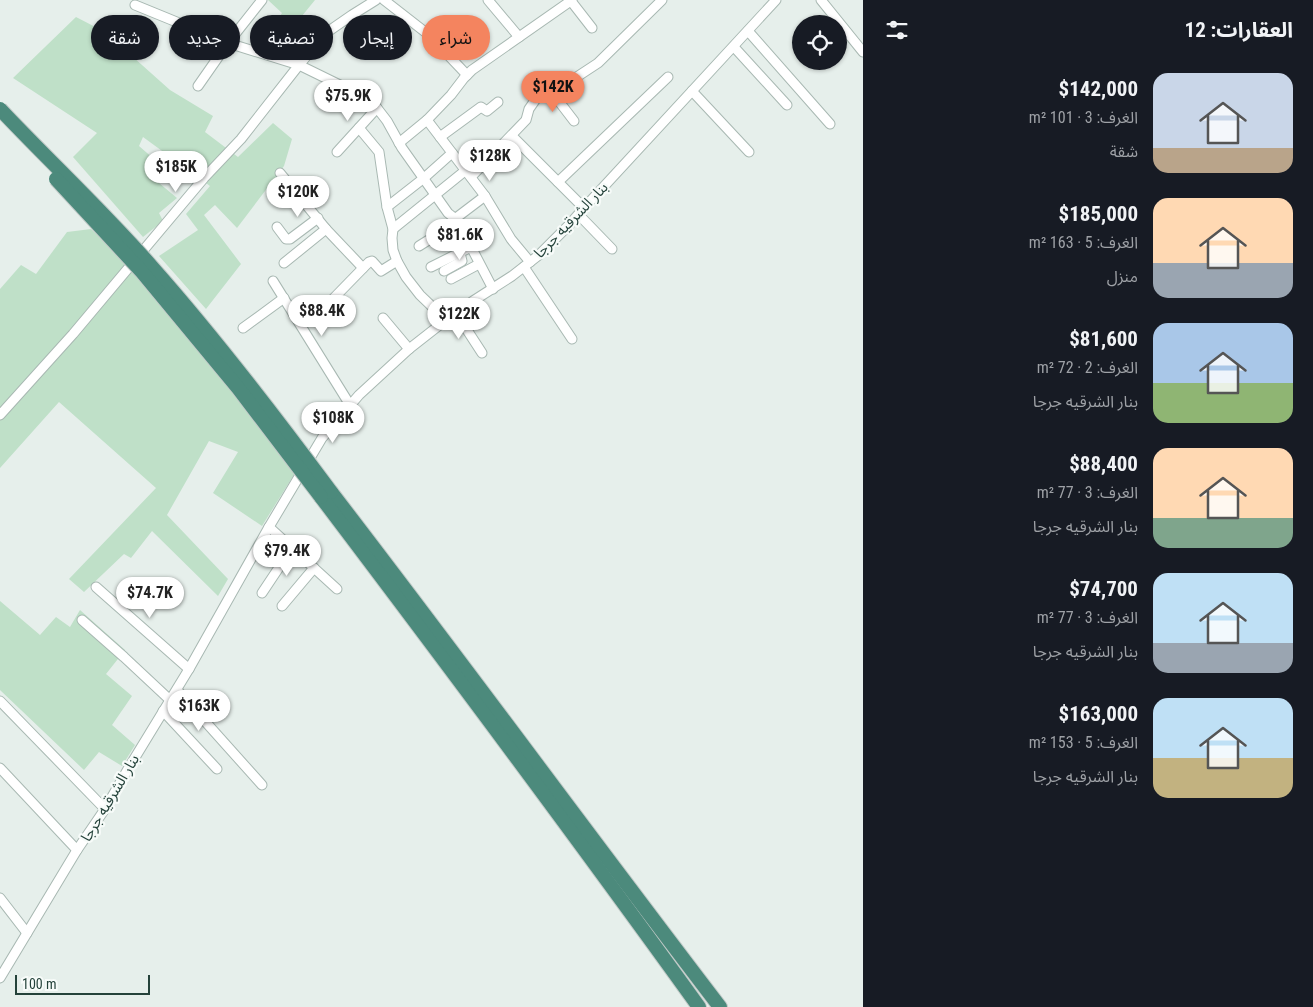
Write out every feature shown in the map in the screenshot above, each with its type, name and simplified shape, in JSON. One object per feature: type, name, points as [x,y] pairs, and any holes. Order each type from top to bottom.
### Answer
[{"type":"highway","points":[[0,109],[153,268],[276,419],[326,495],[406,609],[597,866],[698,1007]]},
{"type":"highway","points":[[0,122],[142,272],[418,606],[720,1007]]},
{"type":"street","points":[[240,27],[262,0]]},
{"type":"street","points":[[0,416],[73,334],[204,178],[241,139],[299,64],[326,33],[376,0]]},
{"type":"street","points":[[384,0],[429,35],[467,75]]},
{"type":"street","points":[[488,0],[519,37]]},
{"type":"street","points":[[399,143],[451,95],[467,75],[572,0],[592,28]]},
{"type":"street","points":[[393,229],[435,195],[468,174],[512,136],[526,120],[529,109],[538,96],[563,86],[598,62],[662,0]]},
{"type":"street","name":"بنار الشرقيه جرجا","points":[[0,977],[177,690],[269,527],[322,438],[359,395],[409,349],[446,320],[493,289],[539,255],[776,0]]},
{"type":"street","points":[[821,0],[863,52]]},
{"type":"street","points":[[134,5],[169,19]]},
{"type":"street","points":[[748,31],[830,124]]},
{"type":"street","points":[[240,46],[299,64],[365,98],[377,108],[435,195],[448,213],[456,219],[493,289]]},
{"type":"street","points":[[734,46],[787,105]]},
{"type":"street","points":[[198,86],[216,60]]},
{"type":"street","points":[[558,182],[668,77]]},
{"type":"street","points":[[551,91],[574,121]]},
{"type":"street","points":[[692,91],[749,152]]},
{"type":"street","points":[[440,138],[481,107],[487,110],[498,102]]},
{"type":"street","points":[[337,152],[377,108]]},
{"type":"street","points":[[426,120],[485,196],[572,339]]},
{"type":"street","points":[[359,128],[379,152],[387,207],[393,229],[393,250],[397,261],[406,277],[420,295],[446,320]]},
{"type":"street","points":[[512,136],[558,182],[612,249]]},
{"type":"street","points":[[387,207],[452,153]]},
{"type":"street","points":[[280,173],[326,229],[363,268]]},
{"type":"street","points":[[418,246],[436,236],[485,196]]},
{"type":"street","points":[[277,227],[286,239],[290,239],[318,218]]},
{"type":"street","points":[[284,263],[326,229]]},
{"type":"street","points":[[431,267],[471,247]]},
{"type":"street","points":[[444,271],[463,260],[460,253]]},
{"type":"street","points":[[327,305],[369,262],[372,261],[381,271],[397,261]]},
{"type":"street","points":[[451,279],[479,264]]},
{"type":"street","points":[[273,281],[350,405]]},
{"type":"street","points":[[243,328],[284,298]]},
{"type":"street","points":[[456,313],[482,353]]},
{"type":"street","points":[[383,318],[409,349]]},
{"type":"street","points":[[269,527],[337,588]]},
{"type":"street","points":[[262,593],[292,548]]},
{"type":"street","points":[[282,606],[314,568]]},
{"type":"street","points":[[96,588],[189,669]]},
{"type":"street","points":[[82,620],[170,700]]},
{"type":"street","points":[[177,690],[262,785]]},
{"type":"street","points":[[0,702],[105,809]]},
{"type":"street","points":[[163,711],[217,769]]},
{"type":"street","points":[[0,768],[77,850]]},
{"type":"street","points":[[0,898],[27,933]]},
{"type":"green space","points":[[268,0],[315,0],[303,15],[281,15],[282,13]]},
{"type":"green space","points":[[76,17],[91,25],[91,60],[136,60],[170,90],[213,116],[205,132],[238,157],[273,123],[292,139],[284,166],[237,228],[215,205],[204,215],[241,264],[206,309],[159,256],[198,230],[186,214],[210,186],[143,137],[139,146],[154,159],[147,173],[177,198],[159,213],[163,221],[143,237],[73,157],[97,133],[13,78]]},
{"type":"green space","points":[[91,229],[118,254],[229,384],[295,473],[262,526],[213,493],[238,452],[209,441],[167,515],[228,579],[218,596],[152,531],[131,558],[124,554],[84,592],[69,579],[156,488],[59,402],[0,468],[0,289],[21,265],[36,274],[67,232]]},
{"type":"green space","points":[[0,601],[40,635],[56,617],[70,627],[80,610],[125,650],[106,674],[132,696],[112,725],[135,745],[122,766],[99,752],[84,770],[0,690]]}]
